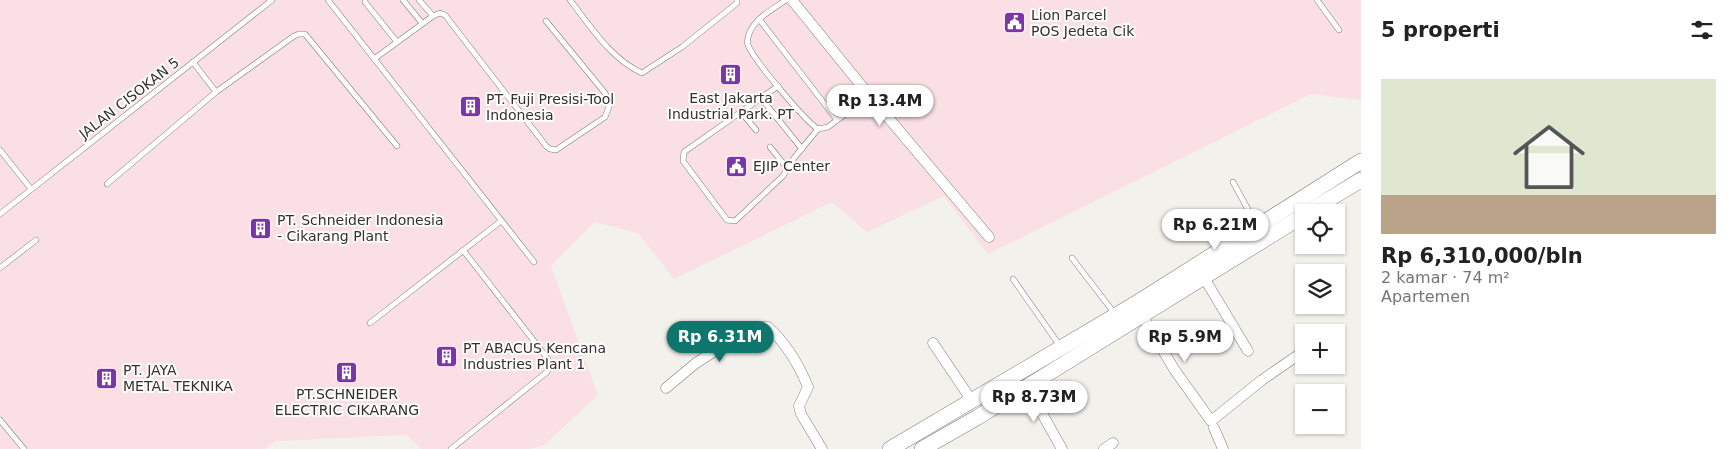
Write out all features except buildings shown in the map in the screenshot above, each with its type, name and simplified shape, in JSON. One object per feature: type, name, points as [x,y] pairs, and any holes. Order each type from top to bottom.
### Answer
[{"type":"street","points":[[792,0],[989,237]]},
{"type":"street","points":[[922,449],[978,417],[1257,227],[1361,162]]},
{"type":"street","points":[[1321,204],[1361,180]]},
{"type":"street","points":[[890,449],[1116,314],[1138,309],[1203,276],[1295,220]]},
{"type":"street","points":[[1203,276],[1248,351]]},
{"type":"street","points":[[1138,309],[1174,369],[1211,421],[1262,380],[1295,357]]},
{"type":"street","points":[[666,388],[696,363],[752,327],[768,327],[777,335],[803,374],[808,387],[799,406],[801,414],[822,449]]},
{"type":"street","points":[[934,343],[972,401]]},
{"type":"street","points":[[1026,385],[1062,449]]},
{"type":"street","points":[[1214,428],[1224,449]]},
{"type":"lane","name":"JALAN CISOKAN 5","points":[[0,214],[272,0]]},
{"type":"lane","points":[[328,0],[534,262]]},
{"type":"lane","points":[[404,0],[422,23]]},
{"type":"lane","points":[[419,0],[433,16]]},
{"type":"lane","points":[[570,0],[609,49],[629,67],[642,73],[682,47],[737,3],[737,0]]},
{"type":"lane","points":[[786,0],[760,19],[749,33],[748,46],[806,120],[818,129]]},
{"type":"lane","points":[[1317,0],[1340,30]]},
{"type":"lane","points":[[365,2],[397,42]]},
{"type":"lane","points":[[374,59],[433,16],[440,13],[445,15],[546,146],[556,150],[605,117],[610,104],[605,93],[546,21]]},
{"type":"lane","points":[[760,19],[837,120]]},
{"type":"lane","points":[[107,184],[216,92],[294,36],[302,34],[311,42],[397,146]]},
{"type":"lane","points":[[193,62],[216,92]]},
{"type":"lane","points":[[778,86],[684,152],[683,161],[727,220],[735,221],[777,183],[818,129],[828,127],[870,95]]},
{"type":"lane","points":[[761,98],[802,149]]},
{"type":"lane","points":[[741,112],[756,130]]},
{"type":"lane","points":[[770,147],[788,169]]},
{"type":"lane","points":[[0,150],[31,189]]},
{"type":"lane","points":[[1233,182],[1257,227]]},
{"type":"lane","points":[[370,323],[501,221]]},
{"type":"lane","points":[[0,268],[36,240]]},
{"type":"lane","points":[[451,449],[547,372],[550,366],[548,359],[463,250]]},
{"type":"lane","points":[[1072,258],[1116,314]]},
{"type":"lane","points":[[1013,279],[1061,347]]},
{"type":"lane","points":[[0,420],[24,449]]},
{"type":"shaded area","points":[[0,0],[1361,0],[1361,100],[1311,94],[988,254],[944,196],[867,232],[832,202],[674,279],[638,233],[595,222],[551,266],[598,395],[544,445],[529,449],[422,449],[406,435],[276,441],[265,449],[0,449]]},
{"type":"place","name":"Lion Parcel POS Jedeta Cik","points":[[1015,23]]},
{"type":"place","name":"East Jakarta Industrial Park. PT","points":[[731,75]]},
{"type":"place","name":"PT. Fuji Presisi-Tool Indonesia","points":[[470,107]]},
{"type":"place","name":"EJIP Center","points":[[737,166]]},
{"type":"place","name":"PT. Schneider Indonesia - Cikarang Plant","points":[[261,228]]},
{"type":"place","name":"PT ABACUS Kencana Industries Plant 1","points":[[447,356]]},
{"type":"place","name":"PT.SCHNEIDER ELECTRIC CIKARANG","points":[[347,372]]},
{"type":"place","name":"PT. JAYA METAL TEKNIKA","points":[[107,378]]}]
